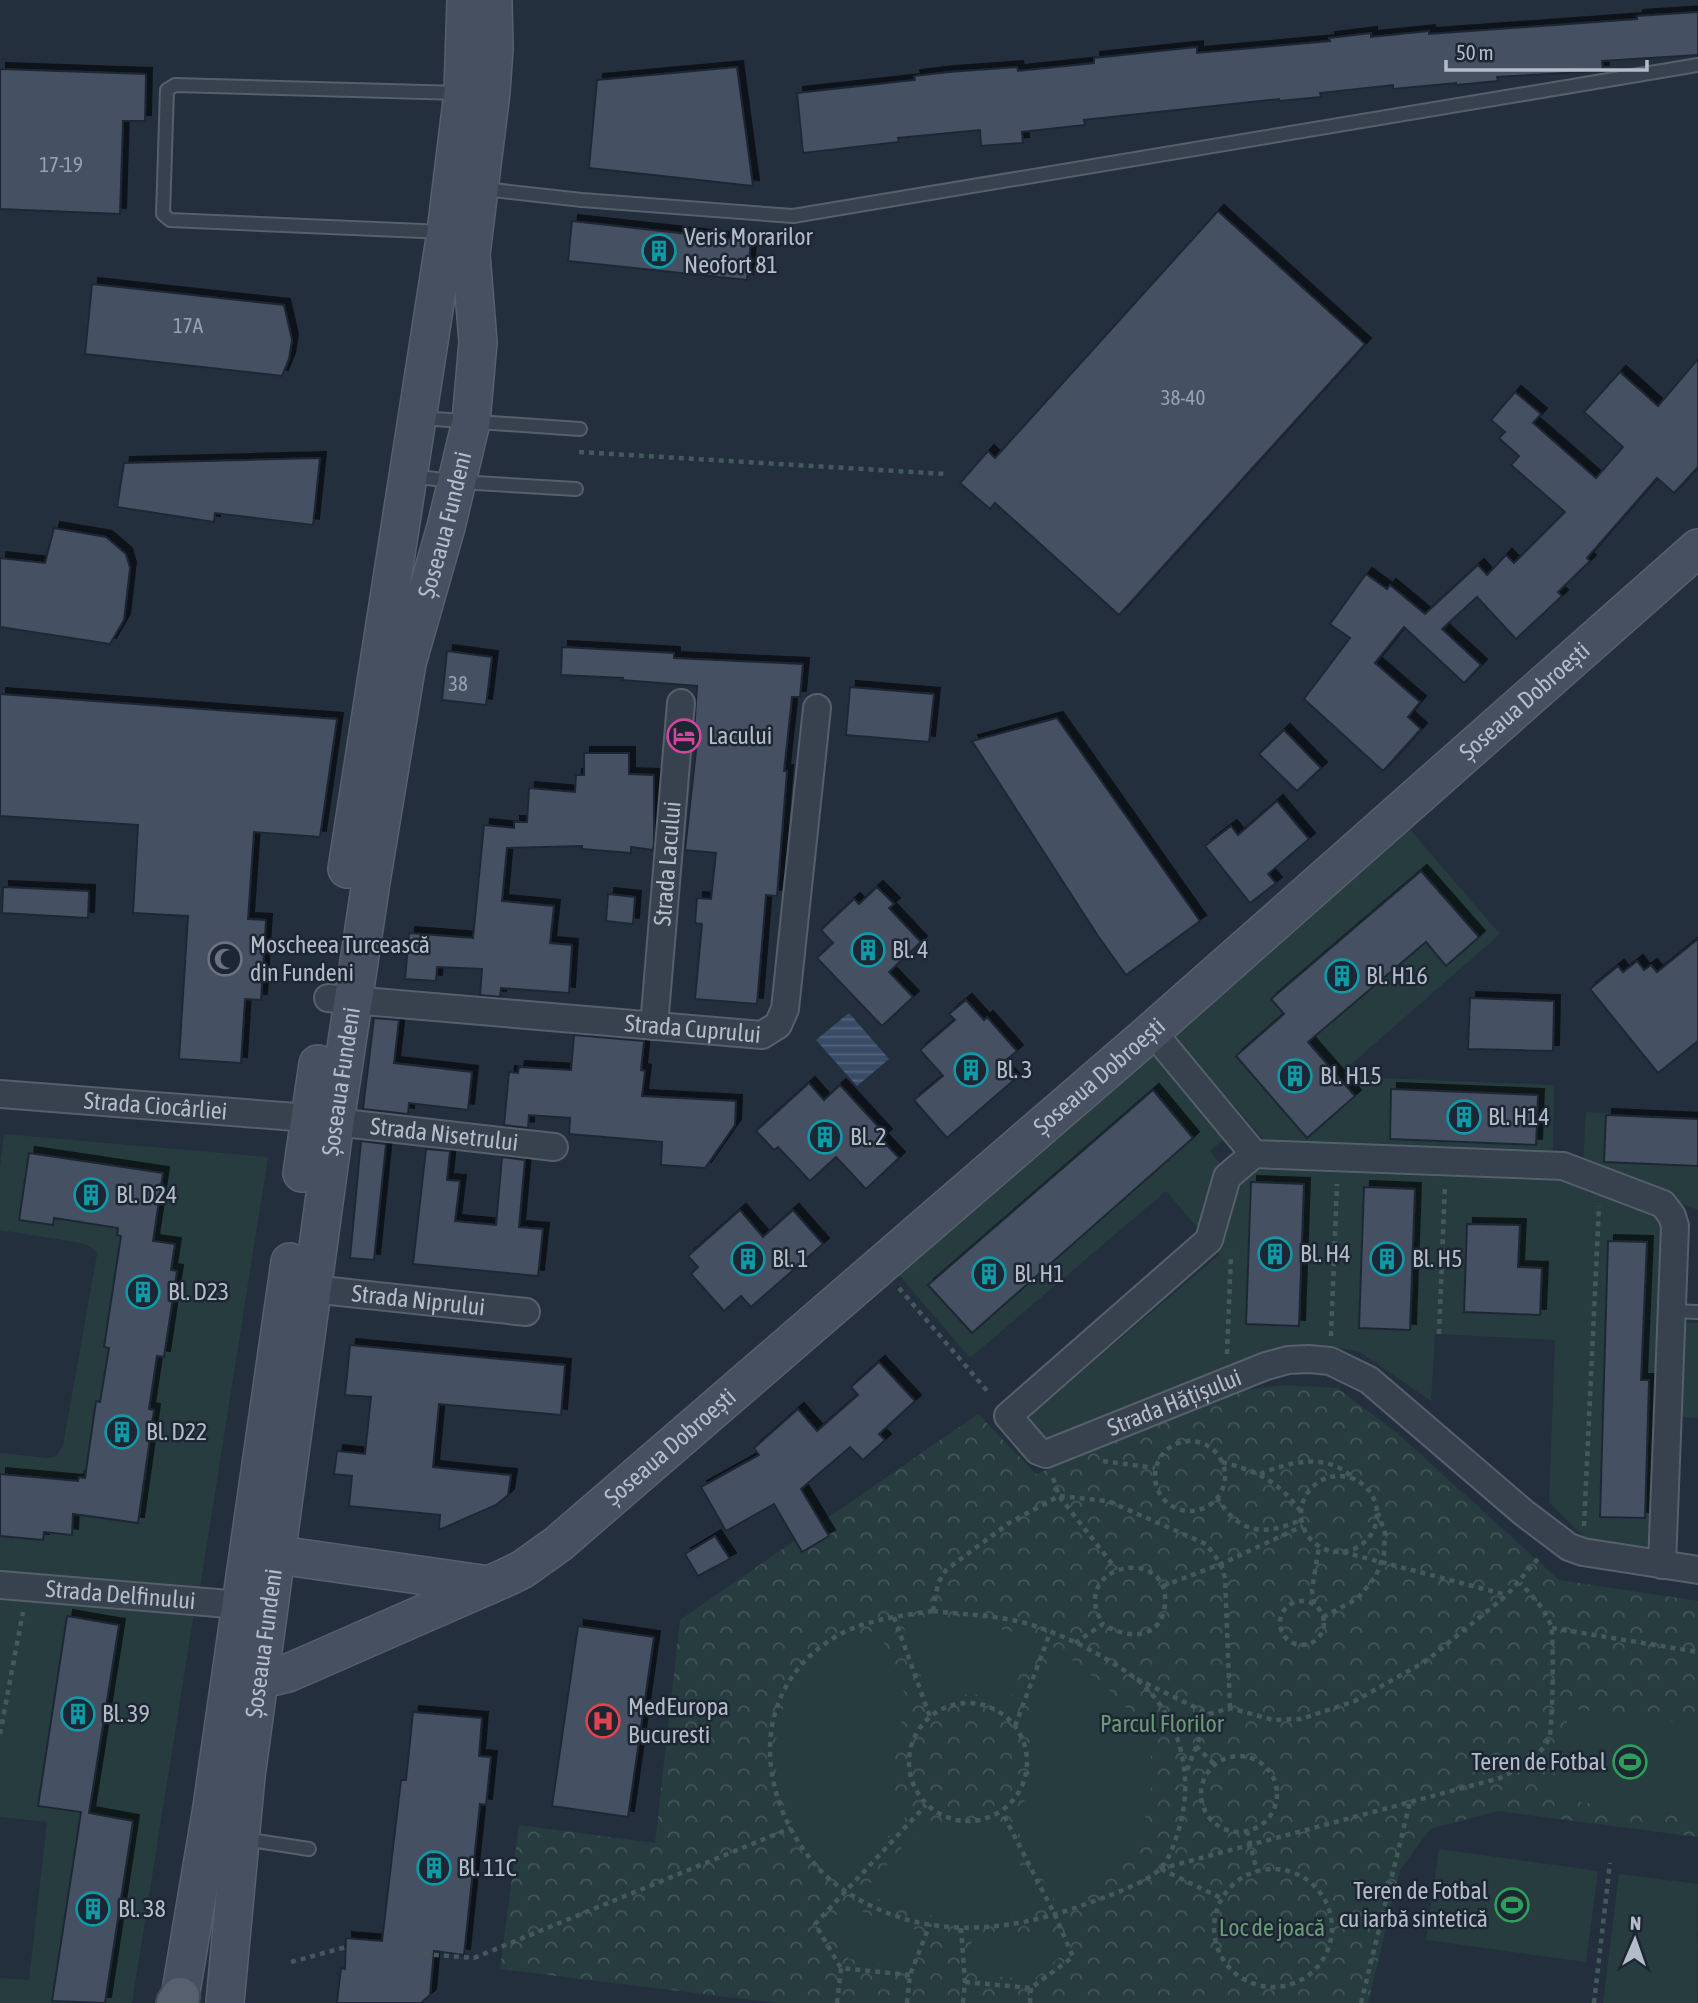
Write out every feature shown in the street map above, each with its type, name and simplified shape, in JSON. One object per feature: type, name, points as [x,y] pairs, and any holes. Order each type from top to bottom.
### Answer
[{"type":"main road","name":"Șoseaua Fundeni","points":[[178,2001],[212,1807],[245,1675],[263,1553],[340,1000],[408,476],[446,232],[463,93],[466,0]]},
{"type":"main road","name":"Șoseaua Fundeni","points":[[340,1000],[407,663],[458,482],[471,422],[478,342],[471,254],[491,81],[493,0]]},
{"type":"main road","name":"Șoseaua Dobroești","points":[[245,1675],[271,1676],[300,1668],[523,1569],[558,1544],[1152,1031],[1698,548]]},
{"type":"main road","name":"Șoseaua Fundeni","points":[[225,2003],[239,1838],[245,1675],[241,1605],[263,1553],[312,1289],[322,1120]]},
{"type":"main road","points":[[263,1553],[489,1585]]},
{"type":"street","name":"Strada Lacului","points":[[654,1026],[681,703]]},
{"type":"street","name":"Strada Cuprului","points":[[340,1000],[762,1035],[778,1025],[785,1009],[817,708]]},
{"type":"street","points":[[1152,1031],[1254,1154],[1563,1166],[1663,1204],[1672,1216],[1675,1226],[1662,1565]]},
{"type":"street","name":"Strada Ciocârliei","points":[[0,1094],[322,1120]]},
{"type":"street","name":"Strada Nisetrului","points":[[322,1120],[554,1147]]},
{"type":"street","name":"Strada Hățișului","points":[[1254,1154],[1227,1177],[1209,1240],[1008,1416],[1038,1451],[1046,1454],[1266,1366],[1288,1360],[1330,1361],[1351,1370],[1386,1393],[1555,1539],[1583,1552],[1698,1570]]},
{"type":"street","name":"Strada Niprului","points":[[312,1289],[526,1312]]},
{"type":"street","name":"Strada Delfinului","points":[[0,1585],[241,1605]]},
{"type":"lane","points":[[479,189],[582,200],[793,216],[1698,65]]},
{"type":"lane","points":[[446,232],[170,220],[163,214],[167,90],[175,85],[463,93]]},
{"type":"lane","points":[[417,418],[580,429]]},
{"type":"lane","points":[[408,476],[458,482],[576,489]]},
{"type":"lane","points":[[1672,1311],[1698,1312]]},
{"type":"lane","points":[[239,1838],[309,1849]]},
{"type":"path","points":[[579,452],[946,474]]},
{"type":"path","points":[[1330,1361],[1338,1157]]},
{"type":"path","points":[[1439,1334],[1445,1161]]},
{"type":"path","points":[[1583,1552],[1601,1181]]},
{"type":"path","points":[[1226,1383],[1231,1250]]},
{"type":"path","points":[[880,1265],[989,1394]]},
{"type":"path","points":[[1222,1462],[1223,1485],[1209,1506],[1196,1511],[1184,1511],[1173,1507],[1158,1492],[1155,1468],[1166,1450],[1186,1441],[1198,1442],[1209,1447],[1222,1462],[1260,1474],[1274,1482],[1289,1496],[1301,1513]]},
{"type":"path","points":[[1260,1474],[1285,1464],[1305,1461],[1326,1463],[1346,1470],[1373,1497],[1385,1533],[1384,1554],[1376,1576],[1357,1600],[1323,1617]]},
{"type":"path","points":[[1356,1481],[1331,1477],[1310,1490],[1304,1500],[1302,1522],[1307,1534],[1319,1546],[1507,1595]]},
{"type":"path","points":[[1059,1496],[1116,1569]]},
{"type":"path","points":[[933,1611],[938,1583],[946,1570],[1009,1523],[1059,1496],[1108,1501],[1206,1544],[1221,1564],[1225,1578],[1230,1708]]},
{"type":"path","points":[[1217,1497],[1235,1522],[1250,1530],[1266,1530],[1302,1522]]},
{"type":"path","points":[[1343,1552],[1365,1542],[1372,1533],[1377,1509]]},
{"type":"path","points":[[1163,1586],[1221,1564],[1302,1522]]},
{"type":"path","points":[[1520,1583],[1539,1603],[1552,1628],[1550,1738],[1527,1764],[1500,1778],[1160,1869],[1133,1885],[1055,1915],[1017,1924],[961,1928],[930,1924],[884,1911],[847,1892],[824,1873],[791,1828],[776,1796],[768,1755],[773,1721],[782,1693],[809,1656],[834,1637],[873,1622],[933,1611],[1031,1625],[1075,1643],[1109,1660],[1134,1678],[1209,1714],[1230,1708],[1273,1720],[1301,1719],[1355,1701],[1426,1661],[1520,1583],[1555,1539]]},
{"type":"path","points":[[1315,1605],[1301,1601],[1288,1607],[1280,1619],[1282,1633],[1292,1643],[1306,1645],[1313,1642],[1323,1631],[1323,1617],[1315,1605],[1312,1590],[1319,1546]]},
{"type":"path","points":[[1134,1567],[1150,1572],[1163,1586],[1164,1610],[1159,1621],[1150,1630],[1137,1635],[1125,1635],[1103,1623],[1098,1616],[1096,1593],[1103,1578],[1116,1569],[1134,1567]]},
{"type":"path","points":[[0,1734],[27,1587]]},
{"type":"path","points":[[894,1617],[930,1717]]},
{"type":"path","points":[[1075,1643],[1103,1623]]},
{"type":"path","points":[[1552,1628],[1698,1652]]},
{"type":"path","points":[[1015,1726],[1050,1633]]},
{"type":"path","points":[[1134,1678],[1160,1705],[1174,1729],[1186,1771],[1185,1804],[1179,1827],[1171,1851],[1160,1869]]},
{"type":"path","points":[[965,1703],[984,1705],[1002,1713],[1015,1726],[1025,1743],[1028,1762],[1025,1781],[1016,1798],[1002,1812],[983,1820],[962,1822],[943,1816],[926,1805],[915,1788],[909,1769],[910,1750],[917,1732],[930,1717],[946,1707],[965,1703]]},
{"type":"path","points":[[1186,1771],[1209,1714]]},
{"type":"path","points":[[1196,1746],[1216,1766]]},
{"type":"path","points":[[1232,1757],[1256,1760],[1266,1768],[1277,1789],[1276,1801],[1265,1822],[1247,1831],[1231,1831],[1219,1826],[1207,1814],[1201,1793],[1204,1780],[1216,1766],[1232,1757]]},
{"type":"path","points":[[1361,2003],[1410,1802]]},
{"type":"path","points":[[836,2003],[841,1968],[816,1924],[926,1805]]},
{"type":"path","points":[[965,1982],[1031,1988],[1073,1956],[1002,1812]]},
{"type":"path","points":[[424,1954],[474,1958],[791,1828]]},
{"type":"path","points":[[1247,1831],[1257,1872]]},
{"type":"path","points":[[1594,2003],[1610,1863]]},
{"type":"path","points":[[1160,1869],[1221,1898]]},
{"type":"path","points":[[1270,1869],[1288,1871],[1306,1879],[1320,1892],[1329,1909],[1332,1928],[1329,1947],[1320,1964],[1306,1978],[1287,1986],[1267,1988],[1247,1982],[1230,1970],[1219,1954],[1213,1935],[1214,1916],[1221,1898],[1234,1882],[1251,1873],[1270,1869]]},
{"type":"path","points":[[907,2003],[910,1975],[930,1924]]},
{"type":"path","points":[[961,1928],[965,1982],[963,2003]]},
{"type":"path","points":[[291,1962],[346,1947]]},
{"type":"path","points":[[841,1968],[910,1975]]},
{"type":"path","points":[[1030,2003],[1031,1988]]},
{"type":"green space","points":[[1405,824],[1500,934],[1348,1067],[1354,1077],[1554,1085],[1553,1152],[1264,1140],[1170,1031]]},
{"type":"green space","points":[[1148,1048],[1225,1138],[1210,1151],[1224,1168],[1564,1181],[1652,1212],[1662,1222],[1666,1232],[1655,1550],[1585,1538],[1549,1502],[1555,1340],[1435,1334],[1431,1401],[1360,1352],[1319,1344],[1278,1348],[1045,1444],[1024,1421],[1220,1254],[1166,1191],[970,1358],[894,1269]]},
{"type":"green space","points":[[1586,1112],[1698,1117],[1698,1210],[1583,1167]]},
{"type":"green space","points":[[4,1134],[268,1157],[200,1588],[0,1572],[0,1453],[48,1458],[56,1456],[63,1446],[97,1254],[91,1247],[81,1243],[0,1230],[0,1167]]},
{"type":"green space","points":[[1682,1323],[1698,1323],[1698,1418],[1678,1417]]},
{"type":"green space","name":"Parcul Florilor","points":[[1284,1385],[1337,1388],[1397,1433],[1559,1580],[1698,1601],[1698,1837],[1498,1811],[1430,1829],[1400,1870],[1368,2003],[777,2003],[500,1969],[519,1825],[655,1843],[680,1620],[978,1414],[1036,1474],[1244,1390]]},
{"type":"green space","points":[[0,1599],[194,1613],[132,2003],[0,2003],[0,1978],[29,1980],[47,1822],[0,1817]]},
{"type":"green space","points":[[931,1619],[983,1625],[1033,1639],[1008,1705],[988,1697],[970,1694],[930,1701],[903,1624]]},
{"type":"green space","points":[[878,1629],[911,1709],[895,1734],[890,1761],[894,1789],[907,1815],[846,1884],[808,1846],[787,1811],[776,1765],[778,1730],[788,1697],[808,1668],[832,1650]]},
{"type":"green space","points":[[1053,1647],[1092,1676],[1131,1714],[1147,1739],[1152,1769],[1148,1809],[1133,1845],[1122,1859],[1093,1884],[1057,1905],[1011,1818],[1020,1809],[1031,1786],[1034,1748],[1023,1725]]},
{"type":"green space","name":"Teren de Fotbal","points":[[1569,1708],[1698,1725],[1698,1818],[1557,1799]]},
{"type":"green space","points":[[927,1819],[962,1829],[998,1825],[1044,1908],[974,1920],[929,1915],[885,1902],[863,1892]]},
{"type":"green space","name":"Teren de Fotbal cu iarbă sintetică","points":[[1439,1849],[1598,1871],[1586,1962],[1426,1940]]},
{"type":"green space","points":[[1619,1874],[1698,1884],[1697,2003],[1603,2003]]},
{"type":"green space","points":[[847,1903],[881,1920],[918,1930],[904,1967],[849,1959],[827,1925]]},
{"type":"green space","points":[[1050,1928],[1063,1954],[1033,1980],[975,1974],[971,1939]]},
{"type":"water","points":[[849,1013],[889,1059],[857,1086],[816,1040]]},
{"type":"building","points":[[1698,12],[1698,55],[1602,61],[1603,71],[1497,77],[1498,81],[1456,85],[1393,89],[1393,85],[1320,93],[1321,97],[1084,120],[1085,125],[1022,132],[1023,143],[981,146],[980,130],[898,138],[899,142],[803,153],[797,93],[915,80],[914,76],[949,72],[1017,67],[1018,71],[1094,63],[1094,58],[1197,47],[1197,53],[1330,41],[1329,38],[1371,33],[1371,37],[1429,31],[1429,34]]},
{"type":"building","points":[[737,67],[753,186],[589,168],[597,80]]},
{"type":"building","points":[[0,69],[146,74],[145,121],[123,121],[120,214],[0,209]]},
{"type":"building","points":[[1218,211],[1365,344],[1119,615],[995,503],[990,509],[960,483],[988,451],[995,458]]},
{"type":"building","name":"Veris Morarilor Neofort 81","points":[[572,221],[751,241],[747,280],[568,261]]},
{"type":"building","points":[[92,284],[284,305],[292,340],[289,359],[282,376],[85,354]]},
{"type":"building","points":[[1698,359],[1698,467],[1674,493],[1657,478],[1587,558],[1590,561],[1558,592],[1562,596],[1516,639],[1477,597],[1442,629],[1481,665],[1464,683],[1404,627],[1375,663],[1420,702],[1408,717],[1421,729],[1383,771],[1304,699],[1350,638],[1330,624],[1366,574],[1387,589],[1390,585],[1425,614],[1478,565],[1487,575],[1506,555],[1514,563],[1565,512],[1511,465],[1519,456],[1499,438],[1505,432],[1491,420],[1515,392],[1541,414],[1533,423],[1596,478],[1623,447],[1584,412],[1620,372],[1658,406]]},
{"type":"building","points":[[320,458],[313,525],[215,513],[214,522],[117,507],[124,463]]},
{"type":"building","points":[[54,528],[106,537],[126,554],[130,568],[124,620],[110,644],[0,627],[0,558],[45,563]]},
{"type":"building","points":[[562,647],[674,653],[674,658],[803,664],[800,697],[792,697],[784,771],[787,771],[777,896],[766,895],[757,1004],[695,999],[702,924],[695,923],[697,898],[711,899],[716,853],[685,850],[698,733],[694,733],[697,686],[561,675]]},
{"type":"building","points":[[447,651],[492,657],[486,705],[442,700]]},
{"type":"building","points":[[850,687],[934,694],[929,742],[846,735]]},
{"type":"building","points":[[0,694],[337,719],[320,837],[254,832],[248,919],[266,920],[261,1000],[245,999],[241,1063],[179,1059],[188,916],[133,913],[138,825],[0,816]]},
{"type":"building","points":[[1057,718],[1200,921],[1126,975],[972,741]]},
{"type":"building","points":[[1284,730],[1321,768],[1297,791],[1259,754]]},
{"type":"building","points":[[584,753],[629,753],[629,774],[654,775],[654,843],[653,850],[631,847],[631,853],[582,849],[582,846],[507,848],[502,901],[554,906],[550,943],[572,945],[569,993],[501,988],[500,997],[480,995],[482,969],[437,967],[436,981],[405,979],[409,933],[473,938],[484,825],[514,828],[514,822],[527,822],[529,788],[575,792],[576,775],[584,775]]},
{"type":"building","points":[[1277,801],[1309,839],[1268,874],[1276,883],[1250,903],[1205,846],[1231,826],[1238,835]]},
{"type":"building","points":[[1421,871],[1479,937],[1446,966],[1426,942],[1308,1042],[1355,1096],[1307,1138],[1236,1056],[1284,1014],[1271,999]]},
{"type":"building","points":[[3,887],[89,891],[88,918],[2,913]]},
{"type":"building","name":"Bl. 4","points":[[877,887],[894,904],[889,908],[921,942],[889,972],[913,997],[882,1026],[817,958],[833,943],[821,930],[854,899],[859,904]]},
{"type":"building","points":[[608,894],[635,897],[633,924],[606,921]]},
{"type":"building","points":[[1698,939],[1698,1041],[1658,1073],[1590,989],[1618,966],[1623,972],[1637,961],[1644,970],[1651,965],[1657,972]]},
{"type":"building","points":[[1470,998],[1554,1001],[1553,1051],[1468,1049]]},
{"type":"building","name":"Bl. 3","points":[[966,1000],[984,1020],[987,1017],[1017,1051],[1000,1065],[1014,1080],[947,1138],[914,1100],[943,1076],[920,1050],[955,1020],[949,1014]]},
{"type":"building","points":[[374,1018],[399,1020],[394,1063],[472,1072],[468,1110],[409,1103],[408,1114],[363,1109]]},
{"type":"building","points":[[574,1035],[644,1041],[642,1096],[736,1101],[735,1125],[705,1168],[661,1165],[662,1142],[569,1134],[570,1118],[529,1115],[528,1128],[504,1125],[509,1072],[518,1073],[519,1067],[571,1070]]},
{"type":"building","name":"Bl. 2","points":[[809,1083],[824,1100],[840,1085],[886,1135],[881,1139],[899,1158],[866,1189],[836,1157],[810,1181],[778,1147],[774,1150],[756,1131]]},
{"type":"building","name":"Bl. H14","points":[[1391,1089],[1538,1095],[1536,1145],[1390,1139]]},
{"type":"building","points":[[1153,1090],[1193,1138],[972,1333],[928,1285]]},
{"type":"building","points":[[1606,1115],[1698,1119],[1698,1166],[1604,1162]]},
{"type":"building","points":[[361,1141],[386,1144],[374,1260],[350,1258]]},
{"type":"building","points":[[426,1149],[450,1151],[447,1180],[460,1181],[455,1221],[496,1225],[502,1157],[525,1160],[519,1227],[543,1229],[538,1276],[413,1264]]},
{"type":"building","points":[[29,1153],[163,1173],[153,1241],[175,1244],[171,1270],[177,1271],[164,1357],[157,1356],[149,1409],[154,1410],[138,1523],[73,1514],[72,1535],[44,1532],[43,1540],[0,1536],[0,1474],[78,1481],[79,1477],[85,1478],[96,1401],[100,1402],[109,1348],[104,1347],[121,1236],[117,1235],[118,1228],[54,1218],[53,1225],[19,1220]]},
{"type":"building","name":"Bl. H4","points":[[1251,1182],[1304,1184],[1299,1326],[1246,1324]]},
{"type":"building","name":"Bl. H5","points":[[1364,1187],[1415,1189],[1410,1330],[1359,1328]]},
{"type":"building","name":"Bl. 1","points":[[740,1210],[763,1237],[793,1210],[823,1244],[751,1307],[741,1296],[724,1311],[691,1274],[698,1267],[688,1256]]},
{"type":"building","points":[[1467,1224],[1520,1225],[1518,1267],[1542,1268],[1540,1315],[1464,1312]]},
{"type":"building","points":[[1608,1241],[1647,1242],[1641,1380],[1649,1380],[1645,1518],[1600,1517]]},
{"type":"building","points":[[350,1345],[565,1365],[561,1415],[439,1404],[433,1467],[511,1475],[508,1495],[496,1505],[439,1530],[440,1515],[349,1506],[352,1476],[334,1474],[337,1451],[365,1454],[371,1397],[345,1395]]},
{"type":"building","points":[[879,1362],[915,1401],[879,1434],[885,1440],[863,1460],[850,1447],[801,1489],[829,1536],[802,1552],[774,1504],[726,1531],[701,1487],[759,1455],[754,1448],[798,1409],[817,1431],[858,1395],[851,1387]]},
{"type":"building","points":[[715,1536],[730,1559],[698,1576],[685,1554]]},
{"type":"building","points":[[67,1616],[119,1625],[89,1813],[133,1821],[105,2003],[52,2001],[81,1812],[38,1806]]},
{"type":"building","name":"MedEuropa Bucuresti","points":[[578,1626],[654,1637],[628,1817],[552,1806]]},
{"type":"building","points":[[413,1712],[482,1718],[479,1756],[491,1757],[486,1805],[480,1804],[464,1955],[434,1951],[430,1995],[421,2003],[337,2003],[341,1968],[345,1969],[346,1938],[382,1941],[401,1780],[406,1780]]},
{"type":"place","name":"Veris Morarilor Neofort 81","points":[[659,251]]},
{"type":"place","name":"Lacului","points":[[684,736]]},
{"type":"place","name":"Bl. 4","points":[[868,950]]},
{"type":"place","name":"Moscheea Turcească din Fundeni","points":[[225,959]]},
{"type":"place","name":"Bl. H16","points":[[1342,976]]},
{"type":"place","name":"Bl. 3","points":[[971,1070]]},
{"type":"place","name":"Bl. H15","points":[[1295,1076]]},
{"type":"place","name":"Bl. H14","points":[[1464,1117]]},
{"type":"place","name":"Bl. 2","points":[[825,1137]]},
{"type":"place","name":"Bl. D24","points":[[91,1195]]},
{"type":"place","name":"Bl. H4","points":[[1275,1254]]},
{"type":"place","name":"Bl. 1","points":[[748,1259]]},
{"type":"place","name":"Bl. H5","points":[[1387,1259]]},
{"type":"place","name":"Bl. H1","points":[[989,1274]]},
{"type":"place","name":"Bl. D23","points":[[143,1292]]},
{"type":"place","name":"Bl. D22","points":[[122,1432]]},
{"type":"place","name":"Bl. 39","points":[[78,1714]]},
{"type":"place","name":"MedEuropa Bucuresti","points":[[603,1721]]},
{"type":"place","name":"Teren de Fotbal","points":[[1630,1762]]},
{"type":"place","name":"Bl. 11C","points":[[434,1868]]},
{"type":"place","name":"Teren de Fotbal cu iarbă sintetică","points":[[1512,1905]]},
{"type":"place","name":"Bl. 38","points":[[93,1909]]},
{"type":"park label","name":"Loc de joacă","points":[[1272,1928]]}]
